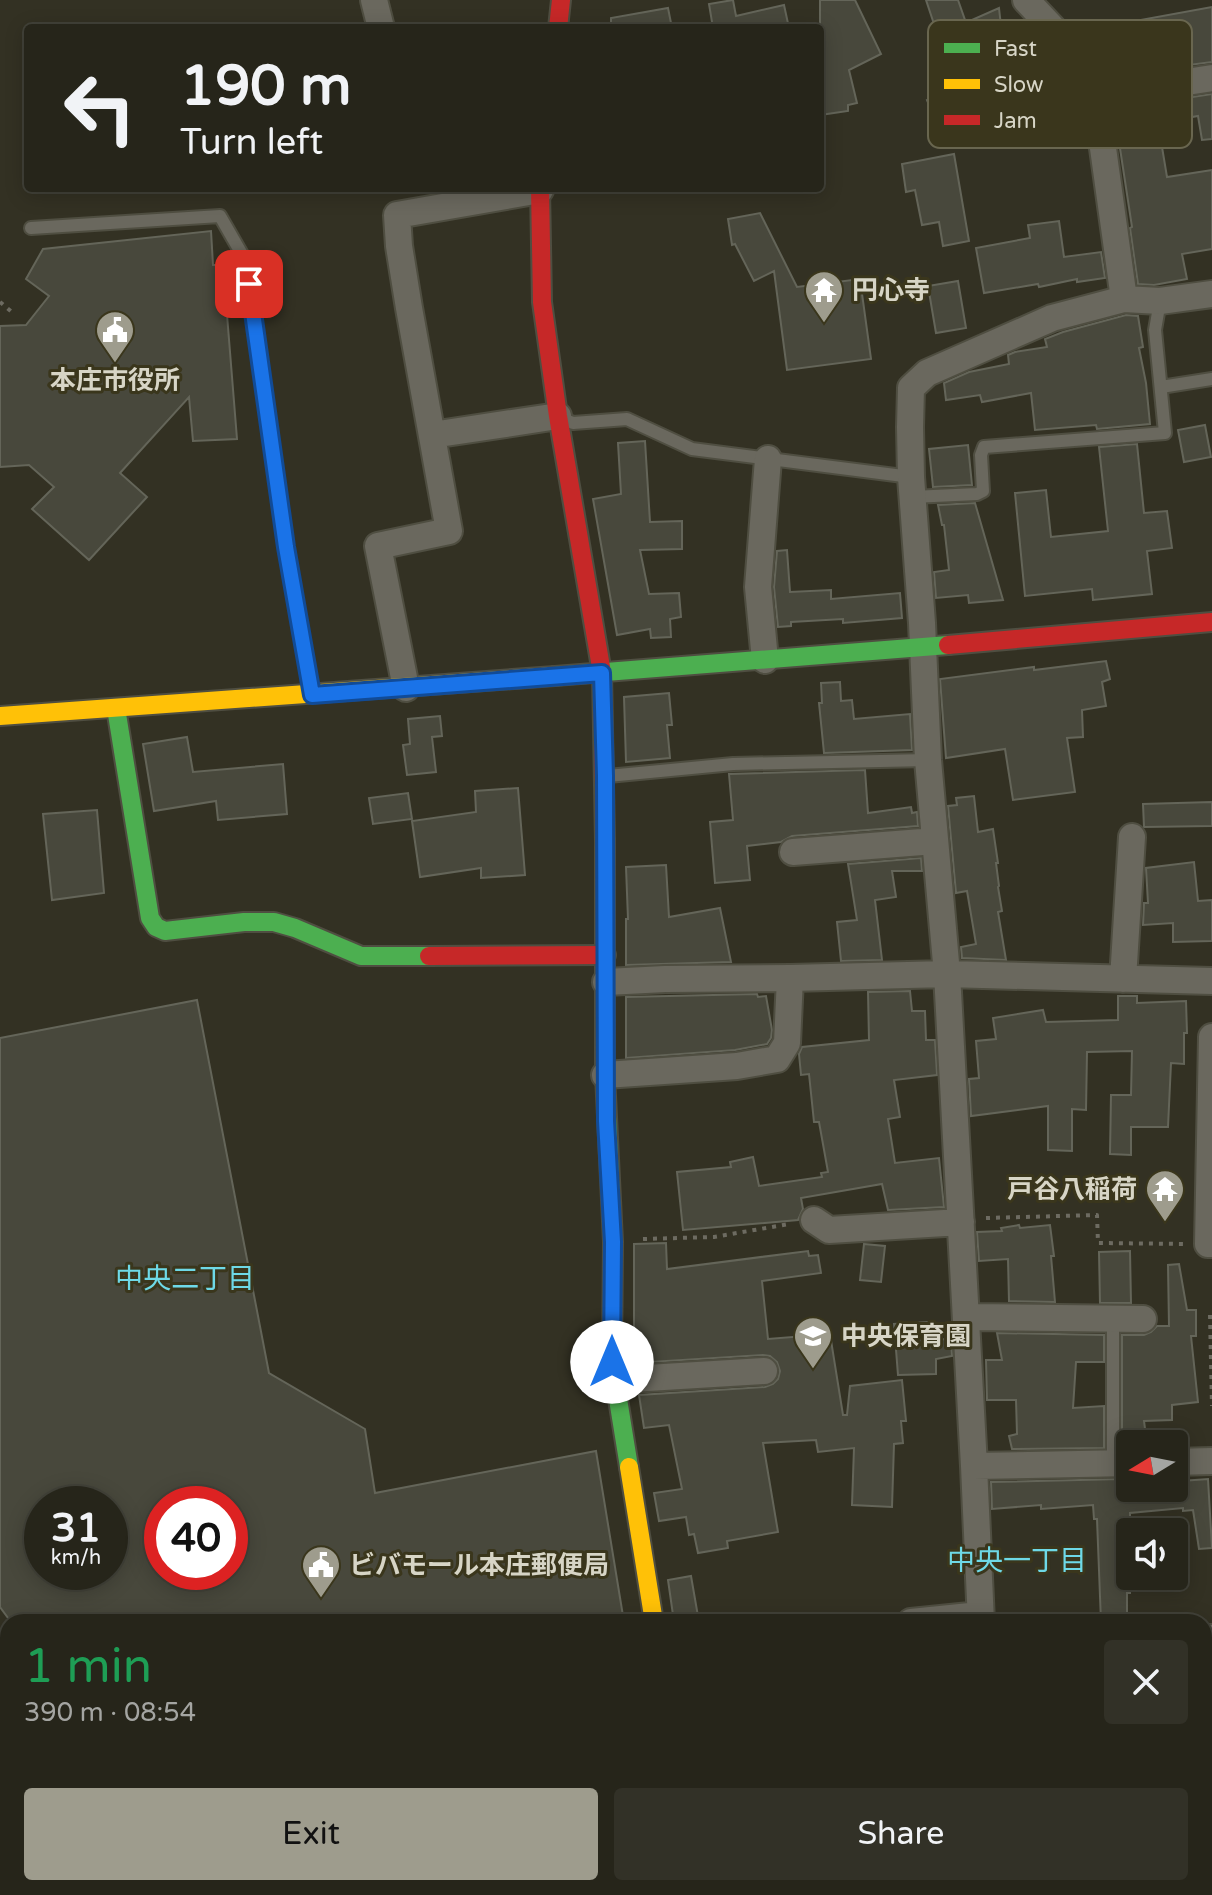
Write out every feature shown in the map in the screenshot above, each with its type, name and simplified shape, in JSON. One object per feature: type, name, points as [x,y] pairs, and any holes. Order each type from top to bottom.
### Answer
[{"type":"street","points":[[374,0],[380,24]]},
{"type":"street","points":[[558,24],[561,0]]},
{"type":"street","points":[[1026,0],[1045,20]]},
{"type":"street","points":[[1192,81],[1212,78]]},
{"type":"street","points":[[1103,148],[1124,299]]},
{"type":"street","points":[[406,688],[378,546],[449,531],[399,246],[397,215],[524,192]]},
{"type":"street","points":[[540,192],[542,302],[558,416],[602,673],[605,1075],[613,1242],[612,1362],[653,1614]]},
{"type":"street","points":[[981,1614],[947,974],[928,760],[911,487],[911,388],[927,373],[1052,318],[1124,299],[1160,301],[1212,294]]},
{"type":"street","points":[[432,435],[558,416]]},
{"type":"street","points":[[765,660],[758,587],[768,459]]},
{"type":"street","points":[[0,716],[602,673],[1212,622]]},
{"type":"street","points":[[116,708],[150,918],[156,927],[165,931],[259,921],[283,923],[340,950],[361,956],[606,955]]},
{"type":"street","points":[[1123,979],[1132,837]]},
{"type":"street","points":[[793,852],[935,841]]},
{"type":"street","points":[[606,982],[947,974],[1212,981]]},
{"type":"street","points":[[605,1075],[737,1066],[777,1059],[787,1043],[790,978]]},
{"type":"street","points":[[1210,1244],[1212,1037]]},
{"type":"street","points":[[814,1220],[829,1230],[961,1222]]},
{"type":"street","points":[[966,1317],[1143,1319]]},
{"type":"street","points":[[614,1380],[764,1371]]},
{"type":"street","points":[[1188,1462],[1212,1461]]},
{"type":"street","points":[[974,1466],[1116,1463]]},
{"type":"lane","points":[[31,228],[220,216],[247,263],[286,547],[312,695]]},
{"type":"lane","points":[[558,416],[573,423],[627,419],[692,449],[768,459],[911,487],[977,494],[983,491],[981,455],[984,447],[1165,433],[1155,330],[1160,301]]},
{"type":"lane","points":[[1161,387],[1212,379]]},
{"type":"lane","points":[[605,776],[733,764],[928,760]]},
{"type":"lane","points":[[1113,1319],[1120,1430]]},
{"type":"path","points":[[0,302],[13,313]]},
{"type":"path","points":[[961,1222],[967,1218],[1097,1215],[1098,1243],[1210,1244]]},
{"type":"path","points":[[613,1242],[714,1237],[814,1220]]},
{"type":"path","points":[[1210,1315],[1212,1406]]},
{"type":"building","points":[[733,0],[736,16],[784,5],[788,24],[712,24],[709,4]]},
{"type":"building","points":[[820,0],[855,0],[881,54],[849,70],[857,103],[848,105],[848,111],[824,114],[824,24],[820,24]]},
{"type":"building","points":[[926,0],[958,0],[965,20],[933,20]]},
{"type":"building","points":[[1212,7],[1212,62],[1192,65],[1192,20],[1140,20]]},
{"type":"building","points":[[668,8],[671,24],[611,24],[611,18]]},
{"type":"building","points":[[999,8],[1000,20],[972,20]]},
{"type":"building","points":[[1212,94],[1212,139],[1202,140],[1198,116],[1192,117],[1192,97]]},
{"type":"building","points":[[1120,148],[1162,148],[1167,177],[1212,170],[1212,249],[1182,254],[1187,279],[1154,285],[1138,284]]},
{"type":"building","points":[[954,154],[969,241],[943,246],[939,222],[922,225],[915,190],[906,192],[902,164]]},
{"type":"building","name":"円心寺","points":[[760,213],[797,287],[860,279],[871,359],[787,370],[774,271],[754,281],[735,244],[732,245],[728,219]]},
{"type":"building","points":[[1059,221],[1064,257],[1101,252],[1105,278],[1077,282],[1077,279],[984,293],[976,248],[1030,238],[1028,225]]},
{"type":"building","name":"本庄市役所","points":[[211,231],[213,265],[223,265],[237,439],[193,441],[189,397],[120,473],[147,497],[89,560],[32,509],[54,487],[29,465],[0,467],[0,326],[26,325],[49,296],[26,279],[43,249]]},
{"type":"building","points":[[958,281],[966,328],[936,333],[928,286]]},
{"type":"building","points":[[1126,315],[1138,316],[1143,347],[1139,348],[1150,424],[1035,430],[1031,393],[982,402],[980,395],[946,400],[944,383],[969,372],[1009,364],[1008,355],[1047,347],[1045,339],[1063,332]]},
{"type":"building","points":[[1205,425],[1211,457],[1184,462],[1178,430]]},
{"type":"building","points":[[645,441],[650,522],[682,521],[682,549],[640,550],[649,594],[679,593],[681,617],[670,619],[671,637],[651,638],[650,629],[617,635],[593,499],[621,494],[618,443]]},
{"type":"building","points":[[1137,444],[1144,513],[1167,511],[1172,548],[1147,551],[1152,594],[1093,600],[1092,589],[1025,596],[1015,493],[1046,490],[1051,537],[1108,531],[1099,447]]},
{"type":"building","points":[[968,445],[972,485],[933,487],[929,449]]},
{"type":"building","points":[[975,503],[1003,600],[969,603],[968,595],[936,598],[934,572],[949,570],[944,525],[938,505]]},
{"type":"building","points":[[787,550],[790,592],[831,590],[831,599],[900,593],[902,618],[843,623],[843,619],[791,622],[791,626],[778,627],[774,587],[777,551]]},
{"type":"building","points":[[1106,661],[1110,679],[1102,682],[1106,706],[1082,710],[1083,737],[1067,738],[1075,792],[1013,800],[1005,749],[946,758],[940,679]]},
{"type":"building","points":[[840,682],[841,701],[852,700],[854,719],[910,714],[912,750],[824,753],[819,703],[822,703],[821,683]]},
{"type":"building","points":[[669,693],[672,725],[667,725],[670,758],[626,762],[624,697]]},
{"type":"building","points":[[440,716],[442,736],[432,737],[436,772],[407,775],[403,745],[410,744],[408,719]]},
{"type":"building","points":[[187,737],[193,772],[283,764],[287,814],[218,820],[216,801],[154,811],[143,744]]},
{"type":"building","points":[[865,770],[868,813],[911,807],[912,813],[917,812],[918,826],[792,836],[781,842],[747,846],[750,880],[715,883],[710,822],[733,820],[729,774]]},
{"type":"building","points":[[518,788],[525,875],[481,878],[481,868],[420,877],[412,821],[476,812],[475,791]]},
{"type":"building","points":[[408,793],[412,819],[373,824],[369,798]]},
{"type":"building","points":[[974,796],[978,832],[993,829],[1002,911],[998,912],[1006,960],[962,958],[961,947],[976,944],[967,891],[956,893],[948,806],[957,805],[956,798]]},
{"type":"building","points":[[1212,802],[1212,826],[1144,827],[1143,804]]},
{"type":"building","points":[[97,810],[104,893],[52,900],[43,814]]},
{"type":"building","points":[[921,858],[922,871],[892,871],[896,897],[875,900],[882,960],[841,961],[837,922],[857,920],[848,864]]},
{"type":"building","points":[[1194,862],[1198,901],[1212,900],[1212,941],[1173,942],[1173,923],[1143,925],[1144,903],[1148,903],[1146,868]]},
{"type":"building","points":[[666,865],[669,917],[720,908],[731,962],[626,965],[626,867]]},
{"type":"building","points":[[910,991],[912,1011],[925,1011],[926,1040],[935,1040],[937,1075],[894,1080],[900,1117],[888,1119],[895,1163],[939,1158],[944,1207],[888,1210],[882,1184],[801,1198],[803,1209],[798,1220],[683,1230],[677,1172],[731,1167],[730,1162],[753,1157],[759,1186],[822,1177],[821,1173],[828,1172],[819,1122],[814,1122],[809,1074],[801,1075],[799,1054],[802,1047],[869,1040],[868,992]]},
{"type":"building","points":[[757,994],[758,997],[766,996],[772,1030],[767,1044],[735,1050],[626,1058],[626,997]]},
{"type":"building","points":[[1118,996],[1137,996],[1137,1003],[1186,1001],[1184,1064],[1171,1063],[1168,1127],[1131,1127],[1131,1155],[1110,1154],[1111,1095],[1131,1095],[1132,1051],[1087,1052],[1086,1110],[1072,1109],[1072,1151],[1048,1150],[1048,1106],[971,1116],[969,1079],[979,1078],[976,1041],[996,1039],[993,1018],[1043,1010],[1046,1022],[1118,1020]]},
{"type":"building","points":[[197,1000],[269,1373],[365,1429],[375,1493],[596,1451],[623,1614],[5,1614],[0,1607],[0,1038]]},
{"type":"building","points":[[1019,1225],[1020,1228],[1050,1225],[1055,1302],[1009,1301],[1008,1259],[979,1261],[977,1232],[1002,1231],[1001,1228]]},
{"type":"building","points":[[666,1243],[667,1269],[808,1251],[809,1256],[818,1255],[821,1273],[762,1281],[768,1339],[830,1334],[843,1415],[847,1415],[850,1386],[902,1380],[906,1421],[901,1421],[903,1443],[894,1444],[892,1507],[852,1505],[854,1448],[818,1452],[816,1440],[763,1443],[778,1532],[727,1541],[728,1548],[698,1553],[694,1534],[689,1535],[686,1517],[659,1521],[654,1493],[682,1489],[669,1425],[644,1428],[639,1395],[765,1387],[778,1379],[780,1371],[777,1362],[763,1355],[634,1363],[634,1244]]},
{"type":"building","points":[[864,1244],[885,1246],[881,1282],[860,1280]]},
{"type":"building","points":[[1130,1251],[1131,1303],[1100,1303],[1099,1252]]},
{"type":"building","points":[[1179,1264],[1187,1310],[1196,1310],[1196,1336],[1191,1336],[1198,1402],[1172,1405],[1172,1420],[1144,1421],[1145,1430],[1122,1430],[1122,1335],[1144,1335],[1157,1326],[1169,1326],[1168,1265]]},
{"type":"building","points":[[929,1322],[933,1341],[951,1338],[952,1356],[936,1359],[936,1374],[898,1375],[894,1324]]},
{"type":"building","points":[[997,1333],[1104,1335],[1104,1362],[1076,1362],[1073,1408],[1104,1406],[1104,1448],[1012,1449],[1009,1436],[1017,1434],[1016,1400],[987,1400],[986,1360],[1002,1360]]},
{"type":"building","points":[[1116,1479],[1116,1502],[1188,1502],[1188,1480],[1208,1479],[1212,1548],[1199,1549],[1193,1510],[1183,1511],[1183,1508],[1130,1513],[1130,1518],[1116,1518],[1116,1590],[1130,1590],[1127,1593],[1127,1614],[1101,1614],[1097,1519],[1094,1519],[1093,1505],[992,1509],[991,1482]]},
{"type":"building","points":[[691,1576],[698,1614],[673,1614],[668,1580]]},
{"type":"traffic: fast","points":[[555,676],[948,645]]},
{"type":"traffic: fast","points":[[116,708],[150,918],[156,927],[165,931],[244,922],[274,922],[361,956],[429,956]]},
{"type":"traffic: fast","points":[[605,841],[605,1075],[613,1242],[612,1362],[629,1467]]},
{"type":"traffic: slow","points":[[0,716],[555,676]]},
{"type":"traffic: slow","points":[[629,1467],[653,1614]]},
{"type":"traffic: jam","points":[[558,24],[561,0]]},
{"type":"traffic: jam","points":[[540,192],[542,302],[558,416],[602,673],[605,841]]},
{"type":"traffic: jam","points":[[948,645],[1212,622]]},
{"type":"traffic: jam","points":[[429,956],[606,955]]},
{"type":"place","name":"円心寺","points":[[824,324]]},
{"type":"place","name":"本庄市役所","points":[[115,364]]},
{"type":"place","name":"戸谷八稲荷","points":[[1165,1223]]},
{"type":"place","name":"中央保育園","points":[[813,1370]]},
{"type":"place","name":"ビバモール本庄郵便局","points":[[321,1599]]},
{"type":"district","name":"中央二丁目","points":[[185,1278]]},
{"type":"district","name":"中央一丁目","points":[[1017,1560]]},
{"type":"route","points":[[249,284],[286,547],[312,695],[602,673],[605,1075],[613,1242],[612,1362]]}]
